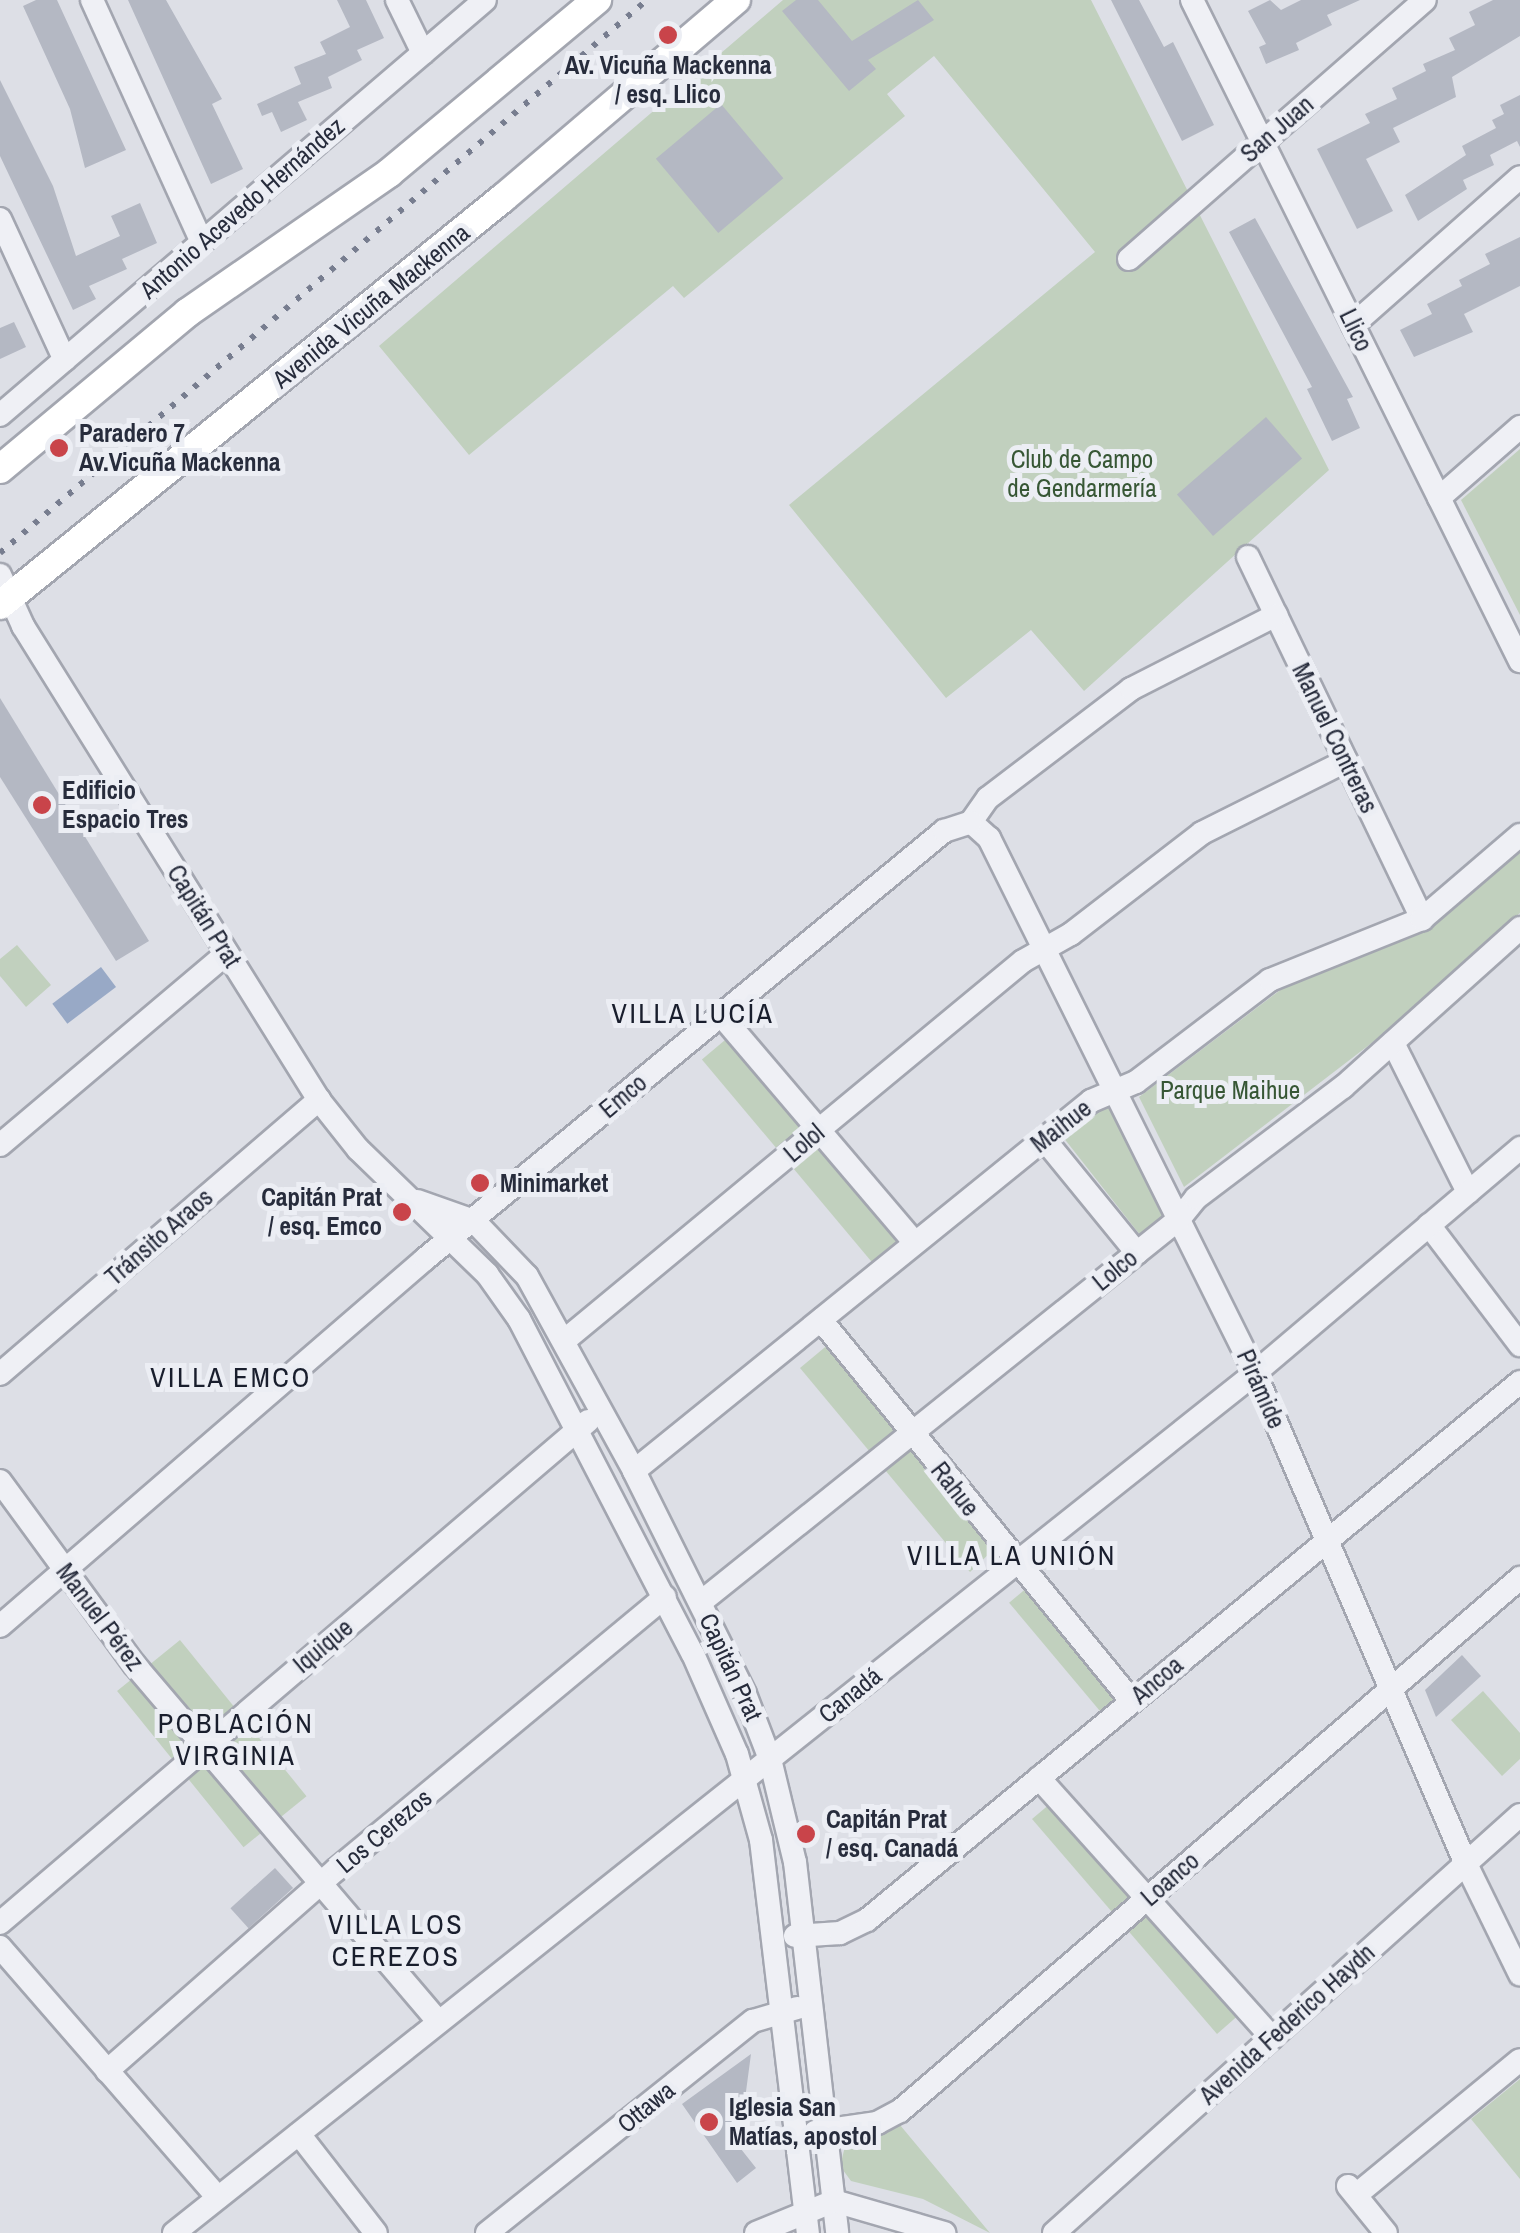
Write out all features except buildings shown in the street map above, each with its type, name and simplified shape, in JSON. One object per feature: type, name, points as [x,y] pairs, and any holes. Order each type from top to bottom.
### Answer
[{"type":"main road","points":[[0,469],[187,312],[389,173],[597,0]]},
{"type":"main road","name":"Avenida Vicuña Mackenna","points":[[7,597],[517,187],[736,0]]},
{"type":"street","points":[[92,0],[202,242]]},
{"type":"street","points":[[397,0],[422,54]]},
{"type":"street","name":"Antonio Acevedo Hernández","points":[[0,416],[485,0]]},
{"type":"street","name":"Llico","points":[[1192,0],[1520,660]]},
{"type":"street","name":"San Juan","points":[[1129,259],[1425,0]]},
{"type":"street","points":[[1353,325],[1520,177]]},
{"type":"street","points":[[0,219],[65,360]]},
{"type":"street","points":[[1439,498],[1520,428]]},
{"type":"street","name":"Manuel Contreras","points":[[1248,557],[1422,919]]},
{"type":"street","name":"Capitán Prat","points":[[7,597],[319,1100],[358,1148],[417,1201],[511,1307],[579,1428],[665,1597],[746,1778],[777,1938],[808,2233]]},
{"type":"street","name":"Emco","points":[[0,1626],[452,1238],[944,831],[972,822],[988,798],[1131,688],[1276,615]]},
{"type":"street","name":"Lolol","points":[[565,1340],[1045,950],[1202,833],[1346,761]]},
{"type":"street","name":"Pirámide","points":[[972,822],[985,831],[1255,1373],[1466,1864],[1520,1974]]},
{"type":"street","name":"Maihue","points":[[634,1471],[1091,1101],[1115,1091],[1270,980],[1422,919],[1520,836]]},
{"type":"street","name":"Lolco","points":[[701,1602],[1179,1219],[1196,1198],[1393,1043],[1520,928]]},
{"type":"street","points":[[0,1144],[227,952]]},
{"type":"street","points":[[721,1014],[915,1243]]},
{"type":"street","points":[[1393,1043],[1468,1192]]},
{"type":"street","name":"Tránsito Araos","points":[[0,1374],[319,1100]]},
{"type":"street","points":[[1044,1138],[1137,1253]]},
{"type":"street","name":"Canadá","points":[[174,2233],[1255,1373],[1520,1148]]},
{"type":"street","name":"Capitán Prat","points":[[417,1201],[474,1221],[514,1258],[565,1340],[701,1602],[770,1759],[808,1936],[837,2233]]},
{"type":"street","points":[[1429,1225],[1520,1344]]},
{"type":"street","name":"Rahue","points":[[821,1320],[1132,1700]]},
{"type":"street","name":"Ancoa","points":[[777,1938],[860,1926],[1520,1382]]},
{"type":"street","name":"Iquique","points":[[0,1923],[602,1409]]},
{"type":"street","name":"Manuel Pérez","points":[[0,1480],[204,1747],[439,2022]]},
{"type":"street","name":"Loanco","points":[[798,2133],[828,2131],[894,2115],[1520,1578]]},
{"type":"street","name":"Los Cerezos","points":[[108,2070],[665,1597]]},
{"type":"street","points":[[1038,1778],[1272,2038]]},
{"type":"street","name":"Avenida Federico Haydn","points":[[1054,2233],[1520,1816]]},
{"type":"street","points":[[0,1947],[218,2198]]},
{"type":"street","name":"Ottawa","points":[[487,2233],[760,2016],[816,2006]]},
{"type":"street","points":[[1386,2233],[1352,2191],[1520,2060]]},
{"type":"street","points":[[298,2134],[376,2233]]},
{"type":"street","points":[[756,2233],[806,2208],[834,2202],[944,2233]]},
{"type":"green space","name":"Club de Campo de Gendarmería","points":[[783,0],[1091,0],[1329,470],[1084,691],[1031,630],[946,698],[789,505],[1095,252],[934,56],[887,94],[905,116],[684,298],[673,286],[469,455],[379,346]]},
{"type":"green space","points":[[1520,449],[1520,615],[1461,500]]},
{"type":"green space","name":"Parque Maihue","points":[[1520,841],[1520,913],[1386,1032],[1184,1187],[1139,1097],[1287,985],[1428,927]]},
{"type":"green space","points":[[17,945],[51,985],[26,1007],[0,976],[0,959]]},
{"type":"green space","points":[[731,1035],[902,1239],[873,1263],[702,1059]]},
{"type":"green space","name":"Parque Maihue","points":[[1108,1103],[1165,1222],[1144,1240],[1063,1137]]},
{"type":"green space","points":[[830,1343],[993,1550],[970,1572],[800,1368]]},
{"type":"green space","points":[[1029,1586],[1121,1696],[1101,1712],[1009,1603]]},
{"type":"green space","points":[[180,1640],[306,1796],[244,1847],[117,1691]]},
{"type":"green space","points":[[1483,1691],[1520,1733],[1520,1759],[1502,1776],[1451,1720]]},
{"type":"green space","points":[[1051,1803],[1241,2013],[1217,2034],[1032,1819]]},
{"type":"green space","points":[[1520,2079],[1520,2179],[1471,2119]]},
{"type":"green space","points":[[900,2125],[990,2233],[923,2199],[851,2181],[840,2166],[848,2135],[872,2137]]},
{"type":"water","points":[[101,967],[116,987],[67,1024],[52,1004]]},
{"type":"railway","points":[[0,553],[647,0]]},
{"type":"place","name":"Av. Vicuña Mackenna / esq. Llico","points":[[668,35]]},
{"type":"place","name":"Paradero 7 Av.Vicuña Mackenna","points":[[59,448]]},
{"type":"place","name":"Edificio Espacio Tres","points":[[42,805]]},
{"type":"place","name":"Minimarket","points":[[480,1183]]},
{"type":"place","name":"Capitán Prat / esq. Emco","points":[[402,1212]]},
{"type":"place","name":"Capitán Prat / esq. Canadá","points":[[806,1834]]},
{"type":"place","name":"Iglesia San Matías, apostol","points":[[709,2122]]},
{"type":"district","name":"VILLA LUCÍA","points":[[693,1013]]},
{"type":"district","name":"VILLA EMCO","points":[[231,1377]]},
{"type":"district","name":"VILLA LA UNIÓN","points":[[1012,1555]]},
{"type":"district","name":"POBLACIÓN VIRGINIA","points":[[236,1739]]},
{"type":"district","name":"VILLA LOS CEREZOS","points":[[396,1940]]}]
